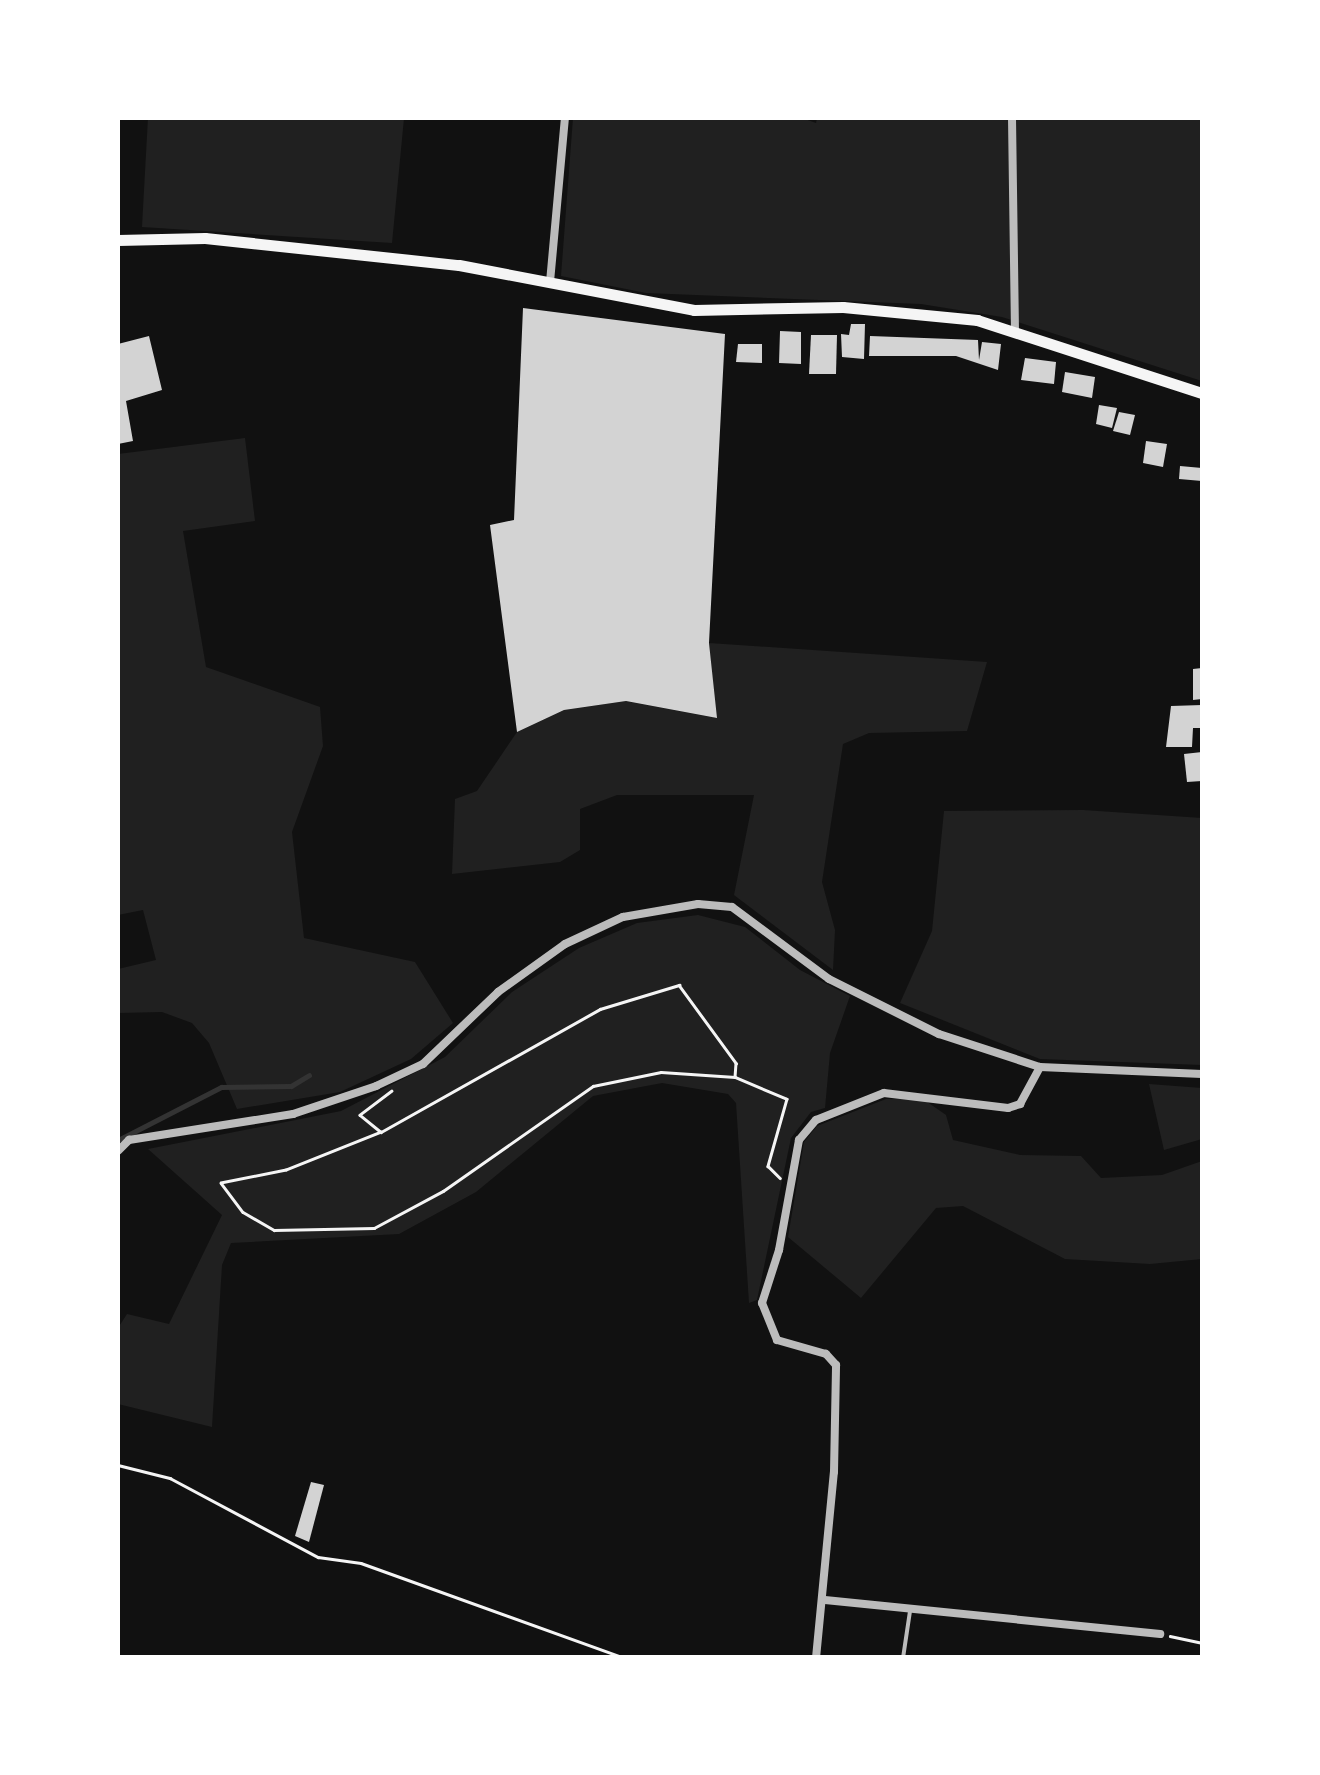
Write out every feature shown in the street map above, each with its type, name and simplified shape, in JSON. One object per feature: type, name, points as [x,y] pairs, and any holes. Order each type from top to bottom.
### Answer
[{"type":"main road","points":[[118,240],[205,238],[459,265],[694,310],[842,308],[932,314],[1014,329],[1202,393]]},
{"type":"street","points":[[550,285],[565,118]]},
{"type":"street","points":[[1012,118],[1014,329]]},
{"type":"street","points":[[118,1151],[129,1140],[294,1114],[376,1086],[423,1064],[498,992],[565,944],[623,917],[698,904],[732,908],[829,979],[939,1034],[1040,1066],[1202,1074]]},
{"type":"street","points":[[816,1658],[825,1600],[836,1365],[826,1354],[777,1340],[762,1303],[799,1140],[816,1120],[884,1092],[1008,1108],[1020,1104],[1040,1066]]},
{"type":"street","points":[[825,1600],[1160,1634]]},
{"type":"lane","points":[[902,1658],[910,1606]]},
{"type":"path","points":[[735,1076],[736,1063],[679,985],[600,1009],[381,1132],[286,1170],[221,1183],[243,1212],[274,1230],[374,1228],[443,1191],[592,1086],[662,1072],[735,1076],[787,1099],[768,1166],[777,1180],[795,1168]]},
{"type":"path","points":[[376,1086],[395,1092],[360,1115],[381,1132]]},
{"type":"path","points":[[118,1465],[170,1478],[318,1557],[362,1563],[626,1658]]},
{"type":"path","points":[[1160,1634],[1202,1643]]},
{"type":"shaded area","points":[[148,118],[404,118],[392,243],[142,227]]},
{"type":"shaded area","points":[[573,118],[802,118],[816,123],[817,118],[1202,118],[1202,381],[1002,317],[921,304],[646,293],[561,276]]},
{"type":"shaded area","points":[[245,438],[255,521],[183,531],[206,667],[320,707],[323,746],[292,832],[304,938],[415,962],[453,1023],[411,1059],[340,1092],[237,1109],[209,1043],[192,1023],[162,1012],[118,1013],[118,969],[156,960],[143,910],[118,915],[118,454]]},
{"type":"shaded area","points":[[709,643],[987,662],[967,731],[869,733],[843,744],[822,882],[835,930],[833,970],[734,895],[754,795],[617,795],[580,809],[580,850],[560,862],[452,874],[455,799],[477,791],[517,732],[564,710],[626,701],[716,718]]},
{"type":"shaded area","points":[[1083,810],[1202,818],[1202,1065],[1040,1059],[900,1003],[932,931],[944,811]]},
{"type":"shaded area","points":[[698,915],[745,927],[800,970],[850,996],[830,1053],[825,1108],[811,1112],[791,1138],[757,1300],[749,1303],[736,1103],[728,1094],[662,1083],[593,1096],[476,1192],[399,1234],[231,1243],[222,1265],[212,1427],[118,1404],[118,1328],[127,1314],[169,1324],[222,1215],[148,1149],[341,1111],[445,1057],[512,992],[579,948],[637,923]]},
{"type":"shaded area","points":[[1149,1084],[1202,1088],[1202,1139],[1164,1150]]},
{"type":"shaded area","points":[[886,1099],[923,1099],[946,1115],[953,1140],[1020,1155],[1081,1156],[1101,1178],[1162,1175],[1202,1161],[1202,1259],[1150,1264],[1065,1259],[963,1206],[936,1208],[861,1298],[788,1237],[804,1142],[817,1126]]},
{"type":"building","points":[[523,308],[725,334],[709,643],[717,718],[626,701],[564,710],[517,732],[490,525],[514,520]]},
{"type":"building","points":[[851,324],[865,324],[864,359],[842,357],[841,334],[849,335]]},
{"type":"building","points":[[780,331],[801,332],[801,364],[779,363]]},
{"type":"building","points":[[811,335],[837,335],[836,374],[809,374]]},
{"type":"building","points":[[149,336],[162,390],[126,401],[133,441],[118,444],[118,344]]},
{"type":"building","points":[[870,336],[978,340],[979,360],[982,342],[1001,344],[998,370],[956,356],[869,356]]},
{"type":"building","points":[[738,344],[762,344],[762,363],[736,362]]},
{"type":"building","points":[[1025,358],[1056,362],[1054,384],[1021,380]]},
{"type":"building","points":[[1065,372],[1095,377],[1092,398],[1062,392]]},
{"type":"building","points":[[1099,405],[1117,408],[1112,428],[1096,424]]},
{"type":"building","points":[[1119,412],[1135,415],[1130,435],[1113,431]]},
{"type":"building","points":[[1146,441],[1167,444],[1163,467],[1143,463]]},
{"type":"building","points":[[1180,466],[1202,468],[1202,481],[1179,479]]},
{"type":"building","points":[[1202,668],[1202,699],[1193,700],[1193,669]]},
{"type":"building","points":[[1202,705],[1202,728],[1193,728],[1192,747],[1166,747],[1171,706]]},
{"type":"building","points":[[1202,752],[1202,781],[1187,782],[1184,754]]},
{"type":"building","points":[[311,1482],[324,1485],[309,1542],[295,1536]]},
{"type":"waterway","points":[[118,1140],[221,1087],[291,1086],[309,1075]]}]
